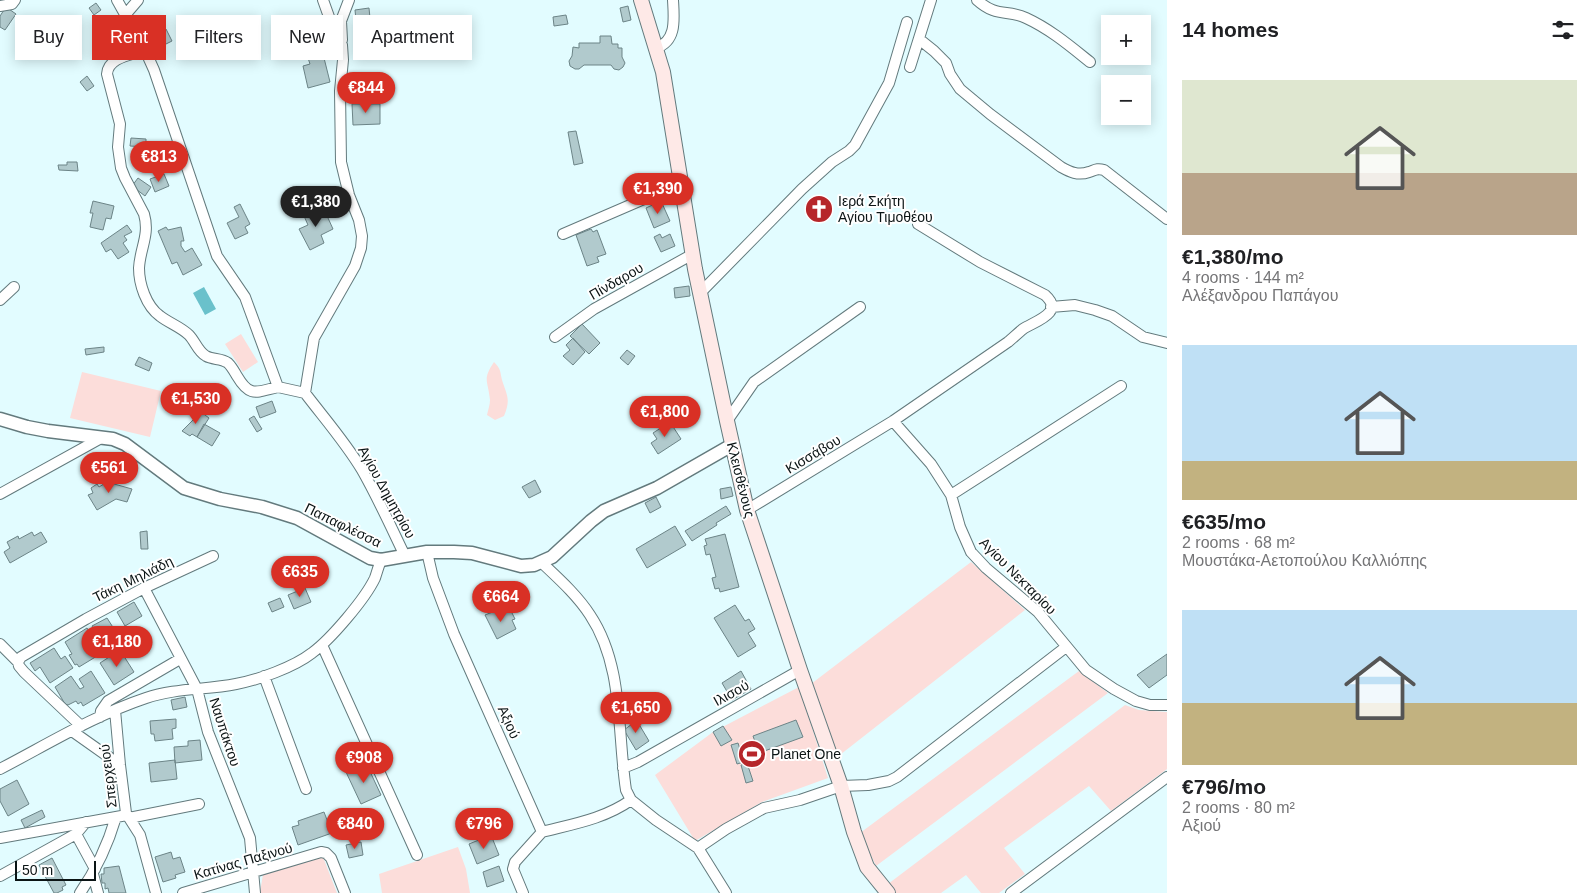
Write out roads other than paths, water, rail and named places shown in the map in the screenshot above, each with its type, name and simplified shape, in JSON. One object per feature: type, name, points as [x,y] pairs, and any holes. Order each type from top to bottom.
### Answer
[{"type":"main road","name":"Κλεισθένους","points":[[640,0],[663,72],[700,293],[747,510],[854,832],[868,867],[888,893]]},
{"type":"street","points":[[0,6],[12,4],[15,0]]},
{"type":"street","points":[[117,0],[126,14],[138,0]]},
{"type":"street","points":[[323,0],[328,15]]},
{"type":"street","points":[[343,16],[349,0]]},
{"type":"street","points":[[656,48],[664,46],[671,36],[673,0]]},
{"type":"street","points":[[910,66],[931,0]]},
{"type":"street","points":[[977,0],[993,11],[1025,17],[1064,41],[1090,62]]},
{"type":"street","points":[[700,293],[802,188],[855,145],[889,83],[908,22]]},
{"type":"street","points":[[919,39],[946,63],[950,74],[960,89],[1061,167],[1075,173],[1088,173],[1098,168],[1104,170],[1167,219]]},
{"type":"street","points":[[117,60],[109,66],[107,74],[120,124],[118,146],[122,168],[146,220],[146,237],[139,268],[147,301],[159,315],[187,333],[206,356],[228,362],[246,389],[251,392],[278,387],[305,393],[314,338],[356,266],[361,248],[362,236],[359,220],[349,195],[341,162],[340,92],[343,60]]},
{"type":"street","points":[[150,60],[177,134],[212,246],[224,268],[246,297],[278,387]]},
{"type":"street","points":[[563,234],[658,193],[682,186]]},
{"type":"street","points":[[918,224],[980,262],[1045,295],[1050,300],[1051,307],[1075,305],[1095,310],[1112,316],[1142,337],[1167,343]]},
{"type":"street","name":"Πίνδαρου","points":[[555,337],[594,309],[693,254]]},
{"type":"street","points":[[0,300],[14,287]]},
{"type":"street","points":[[727,421],[756,380],[860,307]]},
{"type":"street","name":"Κισσάβου","points":[[747,510],[893,421],[1024,329],[1048,315],[1051,307]]},
{"type":"street","points":[[951,494],[1121,386]]},
{"type":"street","name":"Αγίου Δημητρίου","points":[[305,393],[361,468],[405,556]]},
{"type":"street","name":"Παπαφλέσσα","points":[[0,419],[48,431],[113,439],[125,444],[184,488],[220,499],[280,512],[303,522],[364,555],[381,560],[427,552],[472,553],[521,566],[534,565],[552,557],[604,512],[661,485],[732,444]]},
{"type":"street","name":"Αγίου Νεκταρίου","points":[[893,421],[930,464],[951,494],[960,527],[971,552],[986,568],[1038,612],[1086,670],[1136,701],[1150,705],[1167,705]]},
{"type":"street","points":[[0,494],[104,437]]},
{"type":"street","name":"Αξιού","points":[[427,552],[433,578],[454,634],[542,832]]},
{"type":"street","name":"Τάκη Μηλιάδη","points":[[18,662],[24,655],[86,619],[144,588],[213,556]]},
{"type":"street","points":[[0,769],[81,726],[146,698],[178,690],[250,682],[304,659],[322,645],[357,604],[375,578],[381,560]]},
{"type":"street","points":[[541,562],[570,589],[582,604],[598,628],[607,650],[615,682],[626,790],[631,800],[656,820],[698,848],[726,893]]},
{"type":"street","name":"Ναυπάκτου","points":[[144,588],[197,689],[208,732],[250,838],[255,893]]},
{"type":"street","points":[[0,644],[18,662],[24,672],[81,726]]},
{"type":"street","points":[[322,645],[417,855]]},
{"type":"street","points":[[698,848],[726,829],[764,808],[800,800],[840,786],[868,785],[889,781],[897,777],[1066,647]]},
{"type":"street","points":[[100,717],[101,711],[108,701],[180,659]]},
{"type":"street","name":"Ιλισού","points":[[623,768],[638,762],[800,670]]},
{"type":"street","points":[[264,676],[306,789]]},
{"type":"street","name":"Σπερχειού","points":[[115,710],[120,765],[128,816],[140,835],[156,893]]},
{"type":"street","points":[[72,731],[120,765]]},
{"type":"street","points":[[1011,893],[1167,777]]},
{"type":"street","points":[[523,893],[513,869],[515,862],[542,832],[597,818],[613,812],[631,800]]},
{"type":"street","points":[[0,838],[199,804]]},
{"type":"street","points":[[80,893],[94,872],[116,817]]},
{"type":"street","points":[[0,876],[76,834],[86,822]]},
{"type":"street","points":[[76,834],[94,872],[98,893]]},
{"type":"street","name":"Κατίνας Παξινού","points":[[182,893],[324,852],[331,858],[345,893]]},
{"type":"water","points":[[204,287],[216,309],[205,315],[193,293]]},
{"type":"place","name":"Ιερά Σκήτη Αγίου Τιμοθέου","points":[[819,209]]},
{"type":"place","name":"Planet One","points":[[752,754]]}]
